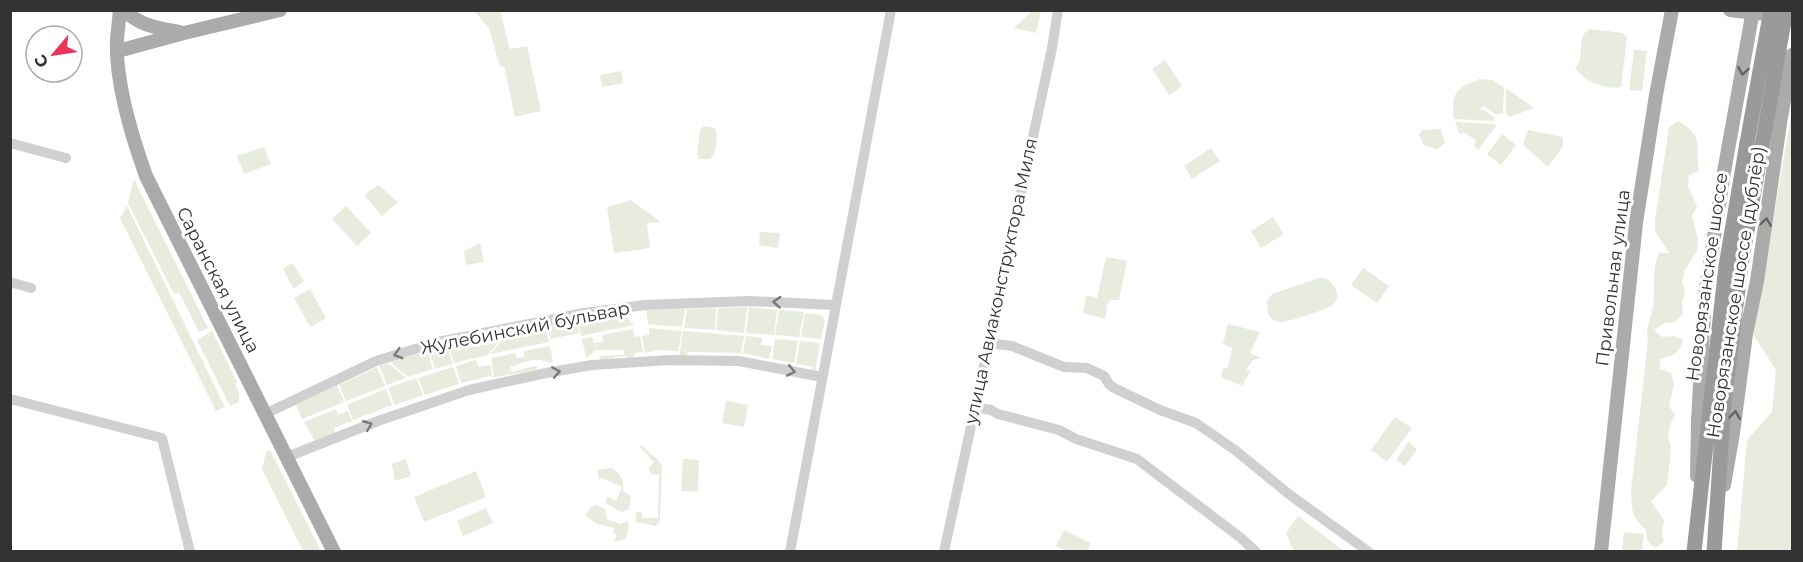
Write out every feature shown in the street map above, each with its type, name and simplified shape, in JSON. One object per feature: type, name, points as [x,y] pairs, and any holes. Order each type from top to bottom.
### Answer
[{"type":"highway","name":"Новорязанское шоссе","points":[[1714,552],[1725,390],[1771,10]]},
{"type":"highway","name":"Новорязанское шоссе","points":[[1695,545],[1726,266],[1786,10]]},
{"type":"main road","points":[[122,10],[149,26],[184,33]]},
{"type":"main road","name":"Саранская улица","points":[[122,10],[117,51],[122,87],[146,176],[334,552]]},
{"type":"main road","points":[[117,51],[220,25],[252,14],[280,10]]},
{"type":"main road","name":"Привольная улица","points":[[1600,552],[1636,223],[1672,10]]},
{"type":"main road","points":[[1730,10],[1792,17]]},
{"type":"main road","name":"Новорязанское шоссе (дублёр)","points":[[1695,545],[1698,421],[1705,294],[1753,12]]},
{"type":"main road","name":"Новорязанское шоссе (дублёр)","points":[[1715,535],[1792,55]]},
{"type":"street","points":[[220,25],[233,10]]},
{"type":"street","points":[[790,552],[891,10]]},
{"type":"street","name":"улица Авиаконструктора Миля","points":[[944,552],[1052,48],[1058,10]]},
{"type":"street","points":[[10,143],[66,158]]},
{"type":"street","points":[[10,282],[31,288]]},
{"type":"street","name":"Жулебинский бульвар","points":[[265,414],[376,361],[438,342],[576,314],[645,305],[749,301],[836,305]]},
{"type":"street","points":[[988,343],[1012,346],[1064,367],[1087,368],[1104,376],[1114,388],[1160,410],[1196,423],[1369,552]]},
{"type":"street","points":[[287,457],[378,421],[469,390],[592,366],[670,360],[740,361],[822,377]]},
{"type":"street","points":[[10,399],[162,438],[190,552]]},
{"type":"street","points":[[974,407],[992,410],[999,414],[1059,430],[1076,439],[1137,459],[1256,552]]},
{"type":"shaded area","points":[[1033,10],[1041,11],[1036,33],[1014,28]]},
{"type":"shaded area","points":[[474,11],[500,11],[510,49],[527,46],[541,111],[515,117],[504,66],[500,67],[489,28]]},
{"type":"shaded area","points":[[1590,29],[1623,33],[1627,38],[1621,87],[1596,84],[1575,68],[1580,58],[1581,42],[1585,32]]},
{"type":"shaded area","points":[[1634,50],[1647,51],[1642,91],[1629,90]]},
{"type":"shaded area","points":[[1165,60],[1182,86],[1169,95],[1152,69]]},
{"type":"shaded area","points":[[621,71],[623,83],[602,87],[600,75]]},
{"type":"shaded area","points":[[1478,79],[1493,80],[1504,88],[1503,113],[1497,115],[1483,106],[1478,112],[1482,109],[1495,118],[1494,121],[1454,119],[1453,103],[1456,93]]},
{"type":"shaded area","points":[[1506,88],[1534,108],[1509,117],[1506,113]]},
{"type":"shaded area","points":[[1792,111],[1792,551],[1737,552],[1747,440],[1772,412],[1776,370],[1753,334]]},
{"type":"shaded area","points":[[1678,121],[1692,131],[1697,142],[1699,171],[1689,175],[1688,186],[1697,206],[1692,216],[1698,239],[1697,251],[1685,270],[1682,281],[1685,292],[1682,303],[1683,314],[1675,322],[1664,323],[1654,330],[1662,337],[1673,336],[1683,340],[1675,353],[1660,359],[1660,369],[1671,373],[1674,384],[1669,406],[1675,415],[1668,437],[1671,448],[1667,485],[1651,501],[1664,520],[1662,531],[1664,542],[1655,548],[1647,541],[1646,530],[1635,517],[1631,491],[1648,340],[1647,330],[1654,300],[1655,266],[1659,253],[1669,253],[1655,231],[1655,220],[1669,127]]},
{"type":"shaded area","points":[[1455,122],[1495,124],[1496,126],[1478,150],[1474,146],[1476,140],[1463,132],[1460,135]]},
{"type":"shaded area","points":[[704,126],[715,128],[716,131],[717,140],[710,159],[699,159],[697,154],[700,130]]},
{"type":"shaded area","points":[[1441,129],[1445,143],[1437,150],[1423,144],[1419,135],[1422,130]]},
{"type":"shaded area","points":[[1528,130],[1563,137],[1563,146],[1548,167],[1523,145]]},
{"type":"shaded area","points":[[1502,134],[1516,145],[1501,165],[1487,154]]},
{"type":"shaded area","points":[[264,147],[271,164],[244,174],[237,156]]},
{"type":"shaded area","points":[[1211,148],[1220,161],[1192,179],[1184,166]]},
{"type":"shaded area","points":[[134,179],[208,328],[199,332],[179,292],[174,294],[128,203]]},
{"type":"shaded area","points":[[378,185],[398,202],[382,216],[364,195]]},
{"type":"shaded area","points":[[631,200],[661,222],[647,223],[650,248],[614,253],[607,207]]},
{"type":"shaded area","points":[[127,206],[225,407],[216,411],[120,218]]},
{"type":"shaded area","points":[[346,206],[371,233],[357,246],[332,219]]},
{"type":"shaded area","points":[[1273,217],[1284,234],[1261,248],[1251,231]]},
{"type":"shaded area","points":[[760,232],[780,233],[778,248],[759,245]]},
{"type":"shaded area","points":[[480,243],[484,262],[466,265],[464,251]]},
{"type":"shaded area","points":[[1106,257],[1127,261],[1119,300],[1110,300],[1105,319],[1083,313],[1086,295],[1097,298]]},
{"type":"shaded area","points":[[292,263],[304,281],[294,289],[283,269]]},
{"type":"shaded area","points":[[1363,268],[1389,286],[1377,303],[1351,285]]},
{"type":"shaded area","points":[[1322,277],[1336,289],[1337,298],[1331,306],[1284,322],[1270,317],[1267,301],[1272,294]]},
{"type":"shaded area","points":[[310,289],[326,318],[310,327],[294,298]]},
{"type":"shaded area","points":[[747,307],[744,333],[716,330],[718,308]]},
{"type":"shaded area","points":[[749,307],[777,310],[774,335],[746,333]]},
{"type":"shaded area","points":[[716,308],[715,330],[684,328],[687,309]]},
{"type":"shaded area","points":[[685,309],[682,327],[648,324],[646,310]]},
{"type":"shaded area","points":[[779,310],[804,312],[799,337],[775,335]]},
{"type":"shaded area","points":[[621,312],[634,325],[581,336],[578,319]]},
{"type":"shaded area","points":[[805,313],[824,318],[821,339],[801,337]]},
{"type":"shaded area","points":[[576,319],[579,333],[550,339],[548,324]]},
{"type":"shaded area","points":[[1228,324],[1260,332],[1250,353],[1261,358],[1253,360],[1246,370],[1251,371],[1242,386],[1221,377],[1223,368],[1228,368],[1232,348],[1223,344]]},
{"type":"shaded area","points":[[545,325],[549,342],[490,354],[509,332]]},
{"type":"shaded area","points":[[649,328],[682,331],[678,351],[659,350],[645,353],[642,336],[649,335]]},
{"type":"shaded area","points":[[633,329],[634,337],[640,336],[643,352],[635,353],[633,358],[614,357],[612,362],[604,363],[599,358],[624,355],[624,350],[596,350],[586,357],[582,339],[592,337],[594,343],[603,342],[602,335]]},
{"type":"shaded area","points":[[212,331],[237,382],[235,384],[239,393],[239,402],[230,406],[197,340]]},
{"type":"shaded area","points":[[683,331],[744,336],[741,353],[688,352],[686,357],[679,357]]},
{"type":"shaded area","points":[[506,332],[488,355],[454,363],[448,345]]},
{"type":"shaded area","points":[[746,336],[762,338],[761,345],[772,346],[769,359],[743,353]]},
{"type":"shaded area","points":[[775,339],[798,341],[794,363],[772,359]]},
{"type":"shaded area","points":[[800,341],[820,343],[815,373],[812,372],[813,367],[796,364]]},
{"type":"shaded area","points":[[446,345],[453,364],[435,369],[429,350]]},
{"type":"shaded area","points":[[550,346],[553,362],[535,360],[526,362],[510,367],[512,372],[538,367],[536,370],[494,379],[491,358],[515,353],[517,358],[524,357],[524,351]]},
{"type":"shaded area","points":[[427,351],[433,369],[408,377],[390,362]]},
{"type":"shaded area","points":[[476,360],[478,367],[490,365],[493,379],[490,376],[461,383],[456,366]]},
{"type":"shaded area","points":[[388,363],[406,378],[387,385],[379,366]]},
{"type":"shaded area","points":[[377,367],[385,386],[346,401],[339,385]]},
{"type":"shaded area","points":[[453,367],[459,384],[425,395],[418,378]]},
{"type":"shaded area","points":[[416,378],[423,395],[395,405],[388,388]]},
{"type":"shaded area","points":[[337,385],[344,402],[302,419],[296,405]]},
{"type":"shaded area","points":[[386,389],[392,405],[353,420],[347,405]]},
{"type":"shaded area","points":[[726,401],[748,405],[744,427],[722,423]]},
{"type":"shaded area","points":[[336,409],[338,415],[348,411],[352,421],[334,428],[336,434],[315,441],[304,422]]},
{"type":"shaded area","points":[[1395,417],[1412,428],[1387,462],[1371,450]]},
{"type":"shaded area","points":[[1408,442],[1417,449],[1405,466],[1396,460]]},
{"type":"shaded area","points":[[641,445],[659,461],[662,467],[660,520],[656,526],[636,522],[636,512],[642,512],[642,518],[658,518],[659,475],[651,474],[649,468],[654,462],[639,446]]},
{"type":"shaded area","points":[[270,450],[321,551],[303,551],[262,469],[266,452]]},
{"type":"shaded area","points":[[406,459],[411,476],[395,481],[392,464]]},
{"type":"shaded area","points":[[683,459],[699,460],[698,492],[681,491]]},
{"type":"shaded area","points":[[611,468],[622,478],[623,491],[631,496],[629,509],[622,512],[605,503],[607,497],[616,501],[622,487],[602,478],[599,480],[597,470]]},
{"type":"shaded area","points":[[476,471],[486,497],[424,522],[414,497]]},
{"type":"shaded area","points":[[596,505],[605,509],[607,519],[621,524],[626,521],[629,524],[626,539],[614,542],[616,534],[613,534],[614,528],[597,524],[585,515],[592,506]]},
{"type":"shaded area","points":[[486,508],[493,523],[463,536],[457,521]]},
{"type":"shaded area","points":[[1298,516],[1344,551],[1294,551],[1286,533]]},
{"type":"shaded area","points":[[1064,530],[1091,543],[1087,551],[1067,551],[1056,546]]},
{"type":"shaded area","points":[[1624,532],[1644,534],[1642,551],[1622,551]]}]
